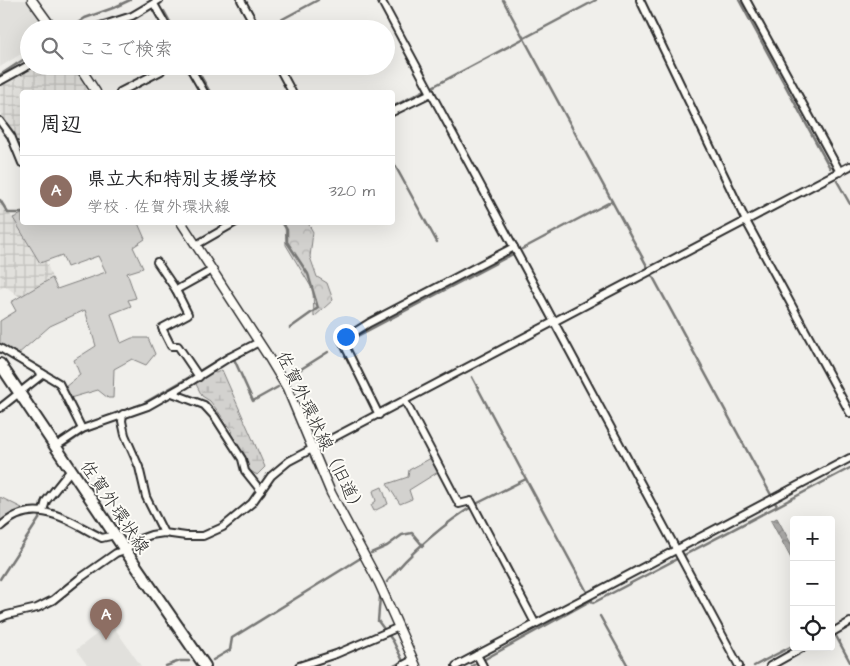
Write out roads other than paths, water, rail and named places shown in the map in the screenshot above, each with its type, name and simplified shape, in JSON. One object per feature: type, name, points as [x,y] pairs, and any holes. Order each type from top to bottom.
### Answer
[{"type":"main road","name":"佐賀外環状線","points":[[0,364],[205,666]]},
{"type":"street","points":[[32,0],[46,20]]},
{"type":"street","points":[[241,0],[252,20]]},
{"type":"street","points":[[381,0],[392,20]]},
{"type":"street","points":[[640,0],[746,221],[850,413]]},
{"type":"street","points":[[746,0],[840,172]]},
{"type":"street","points":[[120,20],[132,16],[156,2],[164,20]]},
{"type":"street","points":[[395,26],[739,666]]},
{"type":"street","points":[[0,81],[20,70]]},
{"type":"street","points":[[85,75],[95,90]]},
{"type":"street","points":[[124,90],[153,75]]},
{"type":"street","points":[[194,75],[203,90]]},
{"type":"street","points":[[283,75],[291,90]]},
{"type":"street","points":[[395,110],[431,92]]},
{"type":"street","points":[[0,121],[11,136],[20,159]]},
{"type":"street","points":[[0,618],[37,608],[53,600],[79,579],[125,550],[137,540],[164,533],[203,536],[223,526],[252,503],[271,476],[283,466],[850,166]]},
{"type":"street","name":"佐賀外環状線（旧道）","points":[[183,225],[259,342],[286,388],[331,493],[364,553],[399,627],[408,664]]},
{"type":"street","points":[[196,246],[231,225]]},
{"type":"street","points":[[378,415],[342,340],[369,323],[514,247]]},
{"type":"street","points":[[157,262],[176,290],[188,314],[162,328],[170,346],[178,346],[199,377]]},
{"type":"street","points":[[176,290],[212,270]]},
{"type":"street","points":[[55,447],[82,429],[148,406],[228,358],[259,342]]},
{"type":"street","points":[[0,348],[59,383],[82,429]]},
{"type":"street","points":[[0,408],[43,374]]},
{"type":"street","points":[[172,393],[204,405],[215,417],[242,459],[245,472],[261,491]]},
{"type":"street","points":[[405,401],[459,504],[471,501],[535,624]]},
{"type":"street","points":[[123,414],[122,421],[125,435],[139,467],[146,497],[164,533]]},
{"type":"street","points":[[456,666],[850,458]]},
{"type":"street","points":[[40,512],[46,501],[71,470]]},
{"type":"street","points":[[0,527],[7,520],[19,514],[40,512],[53,513],[102,538],[115,535]]},
{"type":"street","points":[[835,630],[850,622]]},
{"type":"street","points":[[299,666],[336,654],[399,627]]},
{"type":"street","points":[[770,666],[797,651]]},
{"type":"street","points":[[477,655],[483,666]]},
{"type":"water","points":[[777,518],[790,542],[790,557],[771,521]]},
{"type":"waterway","points":[[82,20],[130,0]]},
{"type":"waterway","points":[[281,20],[318,0]]},
{"type":"waterway","points":[[503,0],[777,506]]},
{"type":"waterway","points":[[434,86],[596,0]]},
{"type":"waterway","points":[[739,0],[830,168]]},
{"type":"waterway","points":[[164,11],[169,20]]},
{"type":"waterway","points":[[0,75],[20,62]]},
{"type":"waterway","points":[[200,75],[209,90]]},
{"type":"waterway","points":[[395,105],[425,90]]},
{"type":"waterway","points":[[395,165],[437,242]]},
{"type":"waterway","points":[[837,181],[850,204]]},
{"type":"waterway","points":[[0,200],[8,213],[20,213]]},
{"type":"waterway","points":[[522,249],[612,201]]},
{"type":"waterway","points":[[284,225],[287,230],[287,242],[308,274],[318,308],[290,328]]},
{"type":"waterway","points":[[348,341],[513,254]]},
{"type":"waterway","points":[[290,376],[328,352]]},
{"type":"waterway","points":[[201,370],[229,353]]},
{"type":"waterway","points":[[234,359],[253,401],[278,387]]},
{"type":"waterway","points":[[144,403],[193,375]]},
{"type":"waterway","points":[[472,377],[526,479]]},
{"type":"waterway","points":[[126,411],[136,406]]},
{"type":"waterway","points":[[66,445],[85,432],[95,428]]},
{"type":"waterway","points":[[387,582],[417,549],[454,519],[478,503],[526,479],[593,603],[850,468]]},
{"type":"waterway","points":[[0,579],[39,519],[41,502],[61,476]]},
{"type":"waterway","points":[[371,553],[387,546],[402,535],[412,533],[423,546]]},
{"type":"waterway","points":[[213,660],[230,650],[232,638],[359,559]]},
{"type":"waterway","points":[[380,597],[378,621],[393,641],[405,665]]},
{"type":"waterway","points":[[485,659],[592,600]]},
{"type":"waterway","points":[[600,616],[628,666]]},
{"type":"waterway","points":[[836,636],[850,662]]},
{"type":"waterway","points":[[754,666],[790,647]]},
{"type":"waterway","points":[[166,666],[180,661],[189,661]]},
{"type":"waterway","points":[[394,666],[403,661]]},
{"type":"waterway","points":[[472,666],[477,663]]},
{"type":"place","name":"県立大和特別支援学校","points":[[106,640]]}]
